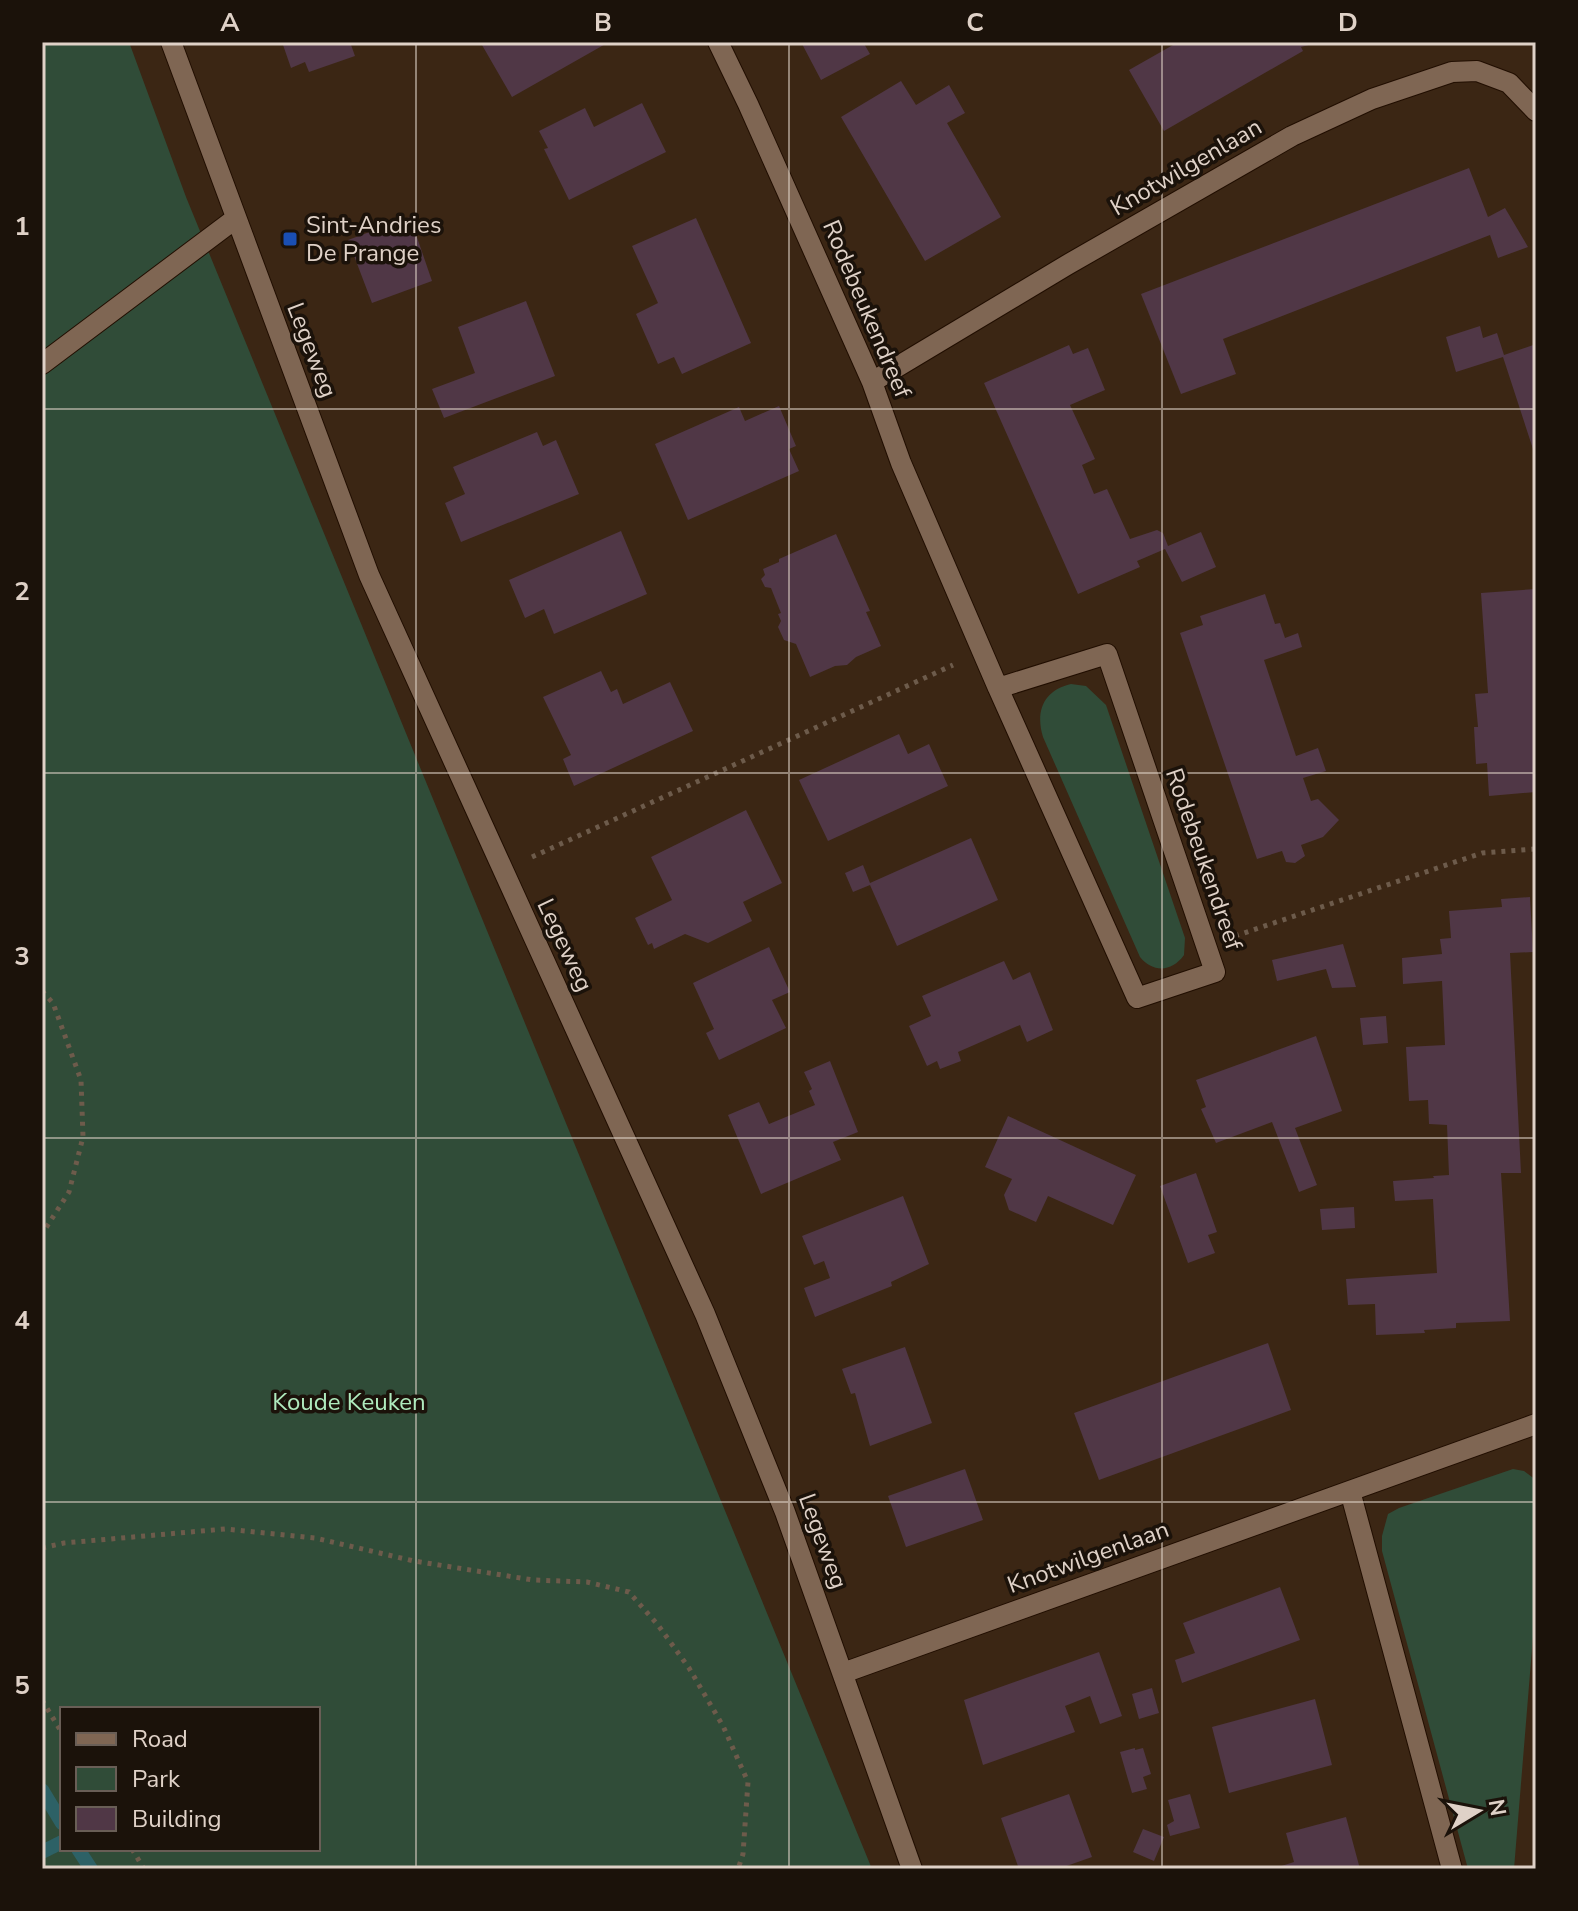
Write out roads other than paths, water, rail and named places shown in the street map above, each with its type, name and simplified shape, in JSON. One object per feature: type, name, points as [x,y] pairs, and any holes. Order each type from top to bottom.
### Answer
[{"type":"street","name":"Legeweg","points":[[171,42],[369,575],[705,1314],[785,1512],[912,1869]]},
{"type":"street","name":"Rodebeukendreef","points":[[718,42],[872,382],[901,463],[998,688],[1137,998],[1215,972],[1107,654],[998,688]]},
{"type":"street","name":"Knotwilgenlaan","points":[[872,382],[1267,150],[1372,99],[1452,72],[1477,71],[1509,83],[1536,111]]},
{"type":"street","points":[[42,364],[235,219]]},
{"type":"street","name":"Knotwilgenlaan","points":[[843,1673],[1536,1424]]},
{"type":"street","points":[[1350,1491],[1452,1869]]},
{"type":"waterway","points":[[42,1790],[60,1820]]},
{"type":"waterway","points":[[42,1852],[60,1843]]},
{"type":"waterway","points":[[79,1851],[91,1869]]},
{"type":"place","name":"Sint-Andries De Prange","points":[[290,239]]},
{"type":"park label","name":"Koude Keuken","points":[[349,1402]]}]
